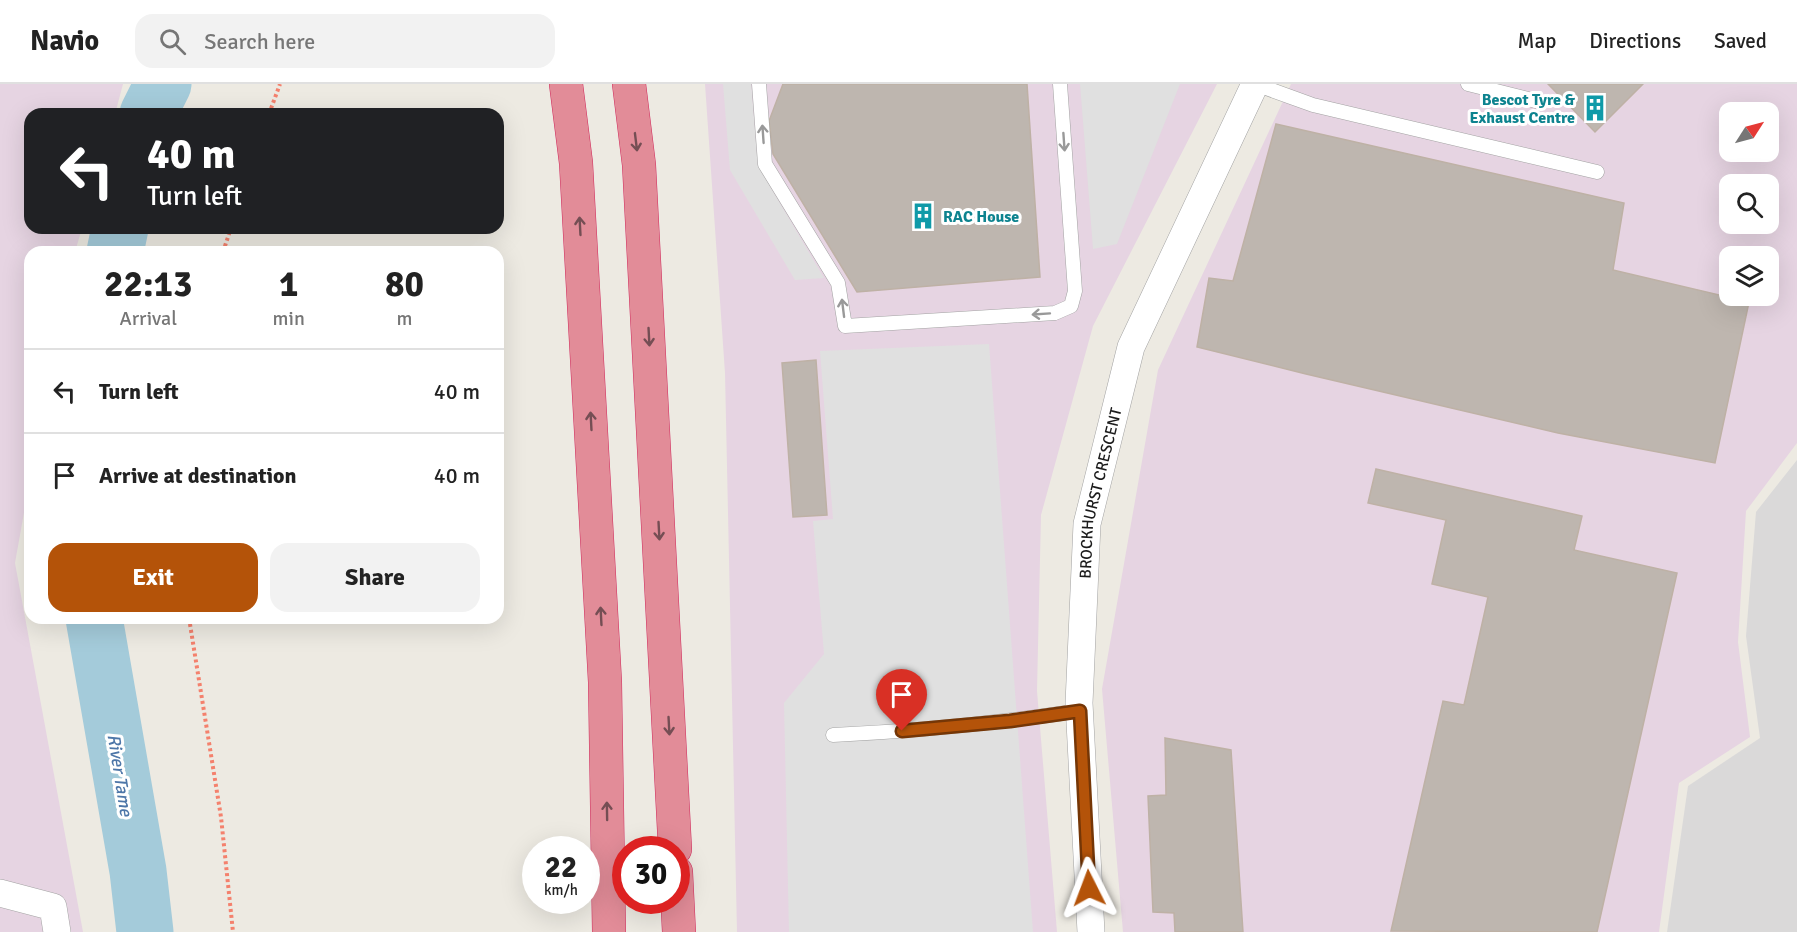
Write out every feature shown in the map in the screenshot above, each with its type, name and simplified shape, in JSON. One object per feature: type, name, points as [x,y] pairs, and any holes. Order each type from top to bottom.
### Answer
[{"type":"highway","points":[[567,84],[576,164],[605,682],[609,932]]},
{"type":"highway","points":[[629,84],[639,165],[674,836]]},
{"type":"highway","points":[[679,914],[680,932]]},
{"type":"street","name":"BROCKHURST CRESCENT","points":[[1092,932],[1080,711],[1087,524],[1131,347],[1255,84]]},
{"type":"street","points":[[0,893],[53,907],[57,932]]},
{"type":"lane","points":[[759,84],[765,164],[838,283],[845,326],[1055,313],[1071,306],[1075,291],[1060,84]]},
{"type":"lane","points":[[1255,84],[1313,105],[1597,172]]},
{"type":"lane","points":[[1468,84],[1536,101]]},
{"type":"lane","points":[[833,735],[936,729],[1080,711]]},
{"type":"path","points":[[271,108],[280,84]]},
{"type":"path","points":[[190,624],[221,817],[233,932]]},
{"type":"shaded area","points":[[0,84],[123,84],[117,108],[24,108],[24,234],[80,234],[77,246],[24,246],[24,513],[15,563],[24,624],[26,624],[83,932],[0,932]]},
{"type":"shaded area","points":[[705,84],[1217,84],[1093,326],[1041,515],[1037,691],[1057,932],[737,932],[725,373]]},
{"type":"shaded area","points":[[723,84],[751,84],[758,166],[824,278],[795,280],[730,170]]},
{"type":"shaded area","points":[[1080,84],[1180,84],[1117,244],[1093,249]]},
{"type":"shaded area","points":[[1291,84],[1797,84],[1797,443],[1746,511],[1738,642],[1750,737],[1679,783],[1659,932],[1123,932],[1102,689],[1158,370]]},
{"type":"shaded area","points":[[989,344],[1033,932],[789,932],[784,703],[824,654],[813,521],[833,519],[820,351]]},
{"type":"shaded area","points":[[1797,460],[1797,932],[1667,932],[1688,786],[1760,738],[1746,636],[1756,512]]},
{"type":"building","name":"RAC House","points":[[783,84],[1027,84],[1040,277],[857,292],[773,154],[769,121]]},
{"type":"building","name":"Bescot Tyre & Exhaust Centre","points":[[1548,84],[1643,84],[1595,132]]},
{"type":"building","points":[[1276,124],[1624,203],[1613,270],[1719,295],[1719,306],[1748,306],[1715,463],[1558,433],[1197,347],[1209,278],[1233,281]]},
{"type":"building","points":[[816,360],[827,515],[793,517],[782,363]]},
{"type":"building","points":[[1376,469],[1582,516],[1574,550],[1677,573],[1597,932],[1391,931],[1443,701],[1464,705],[1488,597],[1432,584],[1446,520],[1368,503]]},
{"type":"building","points":[[1165,738],[1231,750],[1243,932],[1175,932],[1174,913],[1153,912],[1148,796],[1166,795]]},
{"type":"waterway","name":"River Tame","points":[[151,108],[163,84]]},
{"type":"waterway","name":"River Tame","points":[[116,246],[119,234]]},
{"type":"waterway","name":"River Tame","points":[[95,624],[138,871],[145,932]]},
{"type":"place","name":"Bescot Tyre & Exhaust Centre","points":[[1595,108]]},
{"type":"place","name":"RAC House","points":[[923,216]]},
{"type":"route","points":[[902,731],[1010,721],[1080,711],[1089,888]]}]
